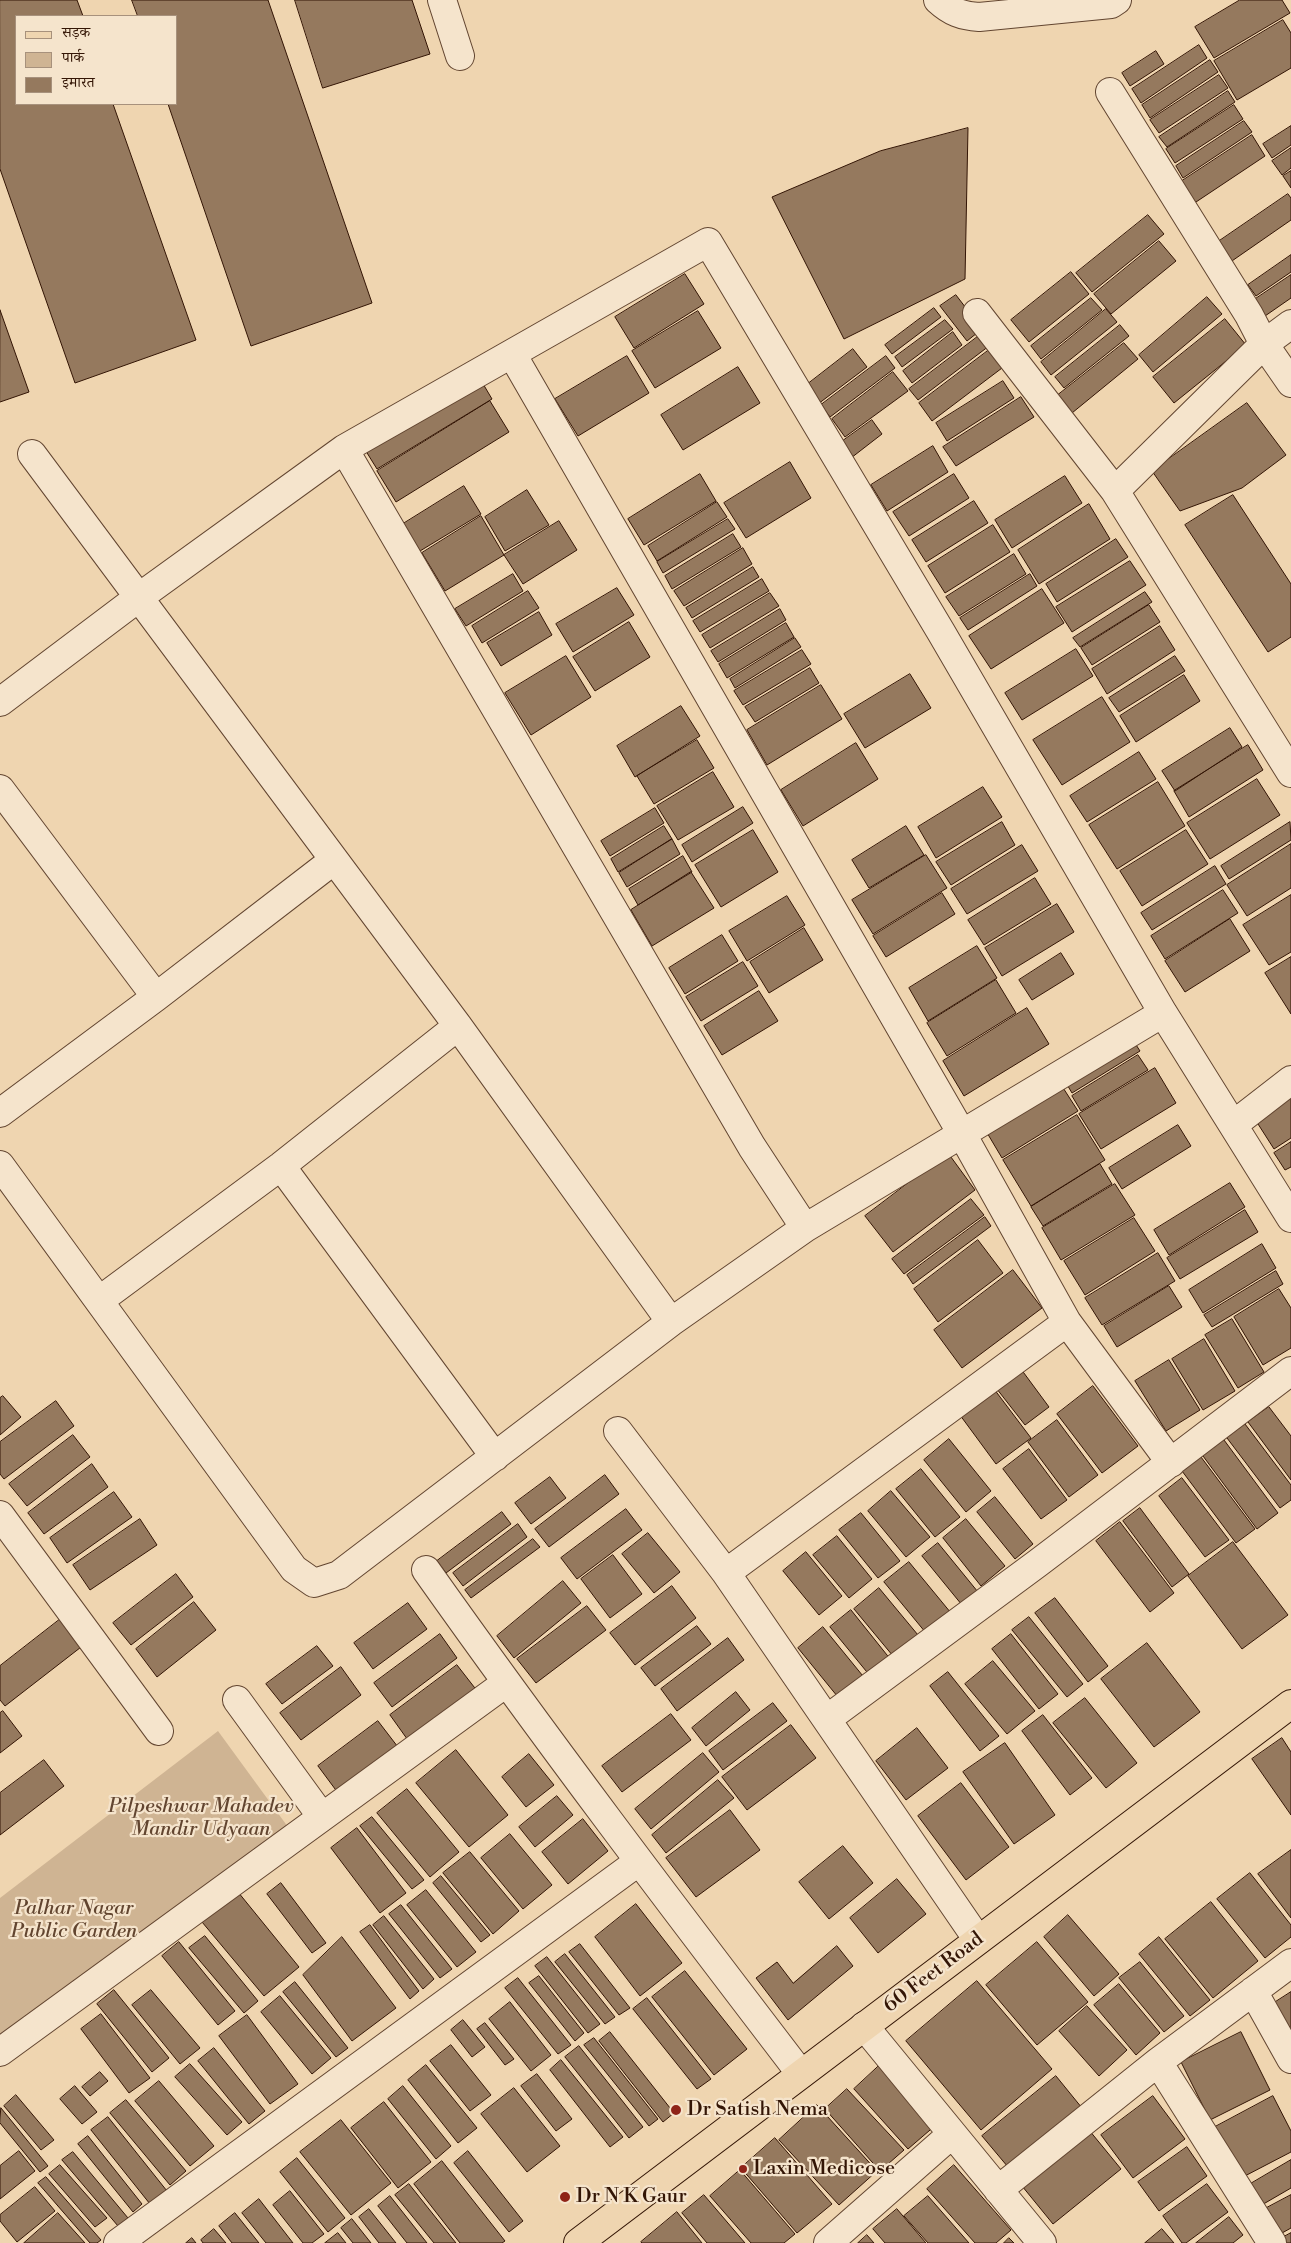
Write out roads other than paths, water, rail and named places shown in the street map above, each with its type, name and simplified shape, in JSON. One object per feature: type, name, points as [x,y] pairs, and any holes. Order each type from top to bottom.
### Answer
[{"type":"main road","name":"60 Feet Road","points":[[578,2243],[1291,1704]]},
{"type":"street","points":[[442,0],[460,56]]},
{"type":"street","points":[[938,0],[949,10],[963,16],[979,17],[1111,4],[1117,0]]},
{"type":"street","points":[[1110,92],[1249,315],[1264,344],[1291,383]]},
{"type":"street","points":[[0,702],[138,598],[344,449],[708,242],[941,632],[1163,1013],[1291,1218]]},
{"type":"street","points":[[977,312],[1115,491],[1291,773]]},
{"type":"street","points":[[1115,491],[1264,344],[1291,324]]},
{"type":"street","points":[[512,354],[962,1134],[1067,1322],[1171,1463]]},
{"type":"street","points":[[344,449],[752,1147],[805,1228]]},
{"type":"street","points":[[32,454],[458,1026],[671,1322]]},
{"type":"street","points":[[0,789],[156,997]]},
{"type":"street","points":[[0,1113],[156,997],[334,860]]},
{"type":"street","points":[[0,1165],[100,1300],[294,1570],[314,1583],[339,1575],[671,1322],[805,1228],[1163,1013]]},
{"type":"street","points":[[100,1300],[281,1166],[458,1026]]},
{"type":"street","points":[[1233,1125],[1291,1080]]},
{"type":"street","points":[[281,1166],[494,1457]]},
{"type":"street","points":[[726,1573],[1067,1322]]},
{"type":"street","points":[[827,1719],[1171,1463],[1291,1371]]},
{"type":"street","points":[[618,1430],[726,1573],[978,1940]]},
{"type":"street","points":[[0,1515],[159,1731]]},
{"type":"street","points":[[426,1570],[506,1683],[638,1862],[801,2074]]},
{"type":"street","points":[[0,2052],[506,1683]]},
{"type":"street","points":[[237,1700],[322,1817]]},
{"type":"street","points":[[118,2243],[638,1862]]},
{"type":"street","points":[[998,2190],[1158,2062],[1291,1963]]},
{"type":"street","points":[[1253,1991],[1290,2054]]},
{"type":"street","points":[[864,2026],[1042,2243]]},
{"type":"street","points":[[1158,2062],[1272,2243]]},
{"type":"street","points":[[828,2243],[952,2134]]},
{"type":"place","name":"Dr Satish Nema","points":[[676,2110]]},
{"type":"place","name":"Laxin Medicose","points":[[743,2169]]},
{"type":"place","name":"Dr N K Gaur","points":[[565,2197]]},
{"type":"park label","name":"Pilpeshwar Mahadev Mandir Udyaan","points":[[201,1818]]},
{"type":"park label","name":"Palhar Nagar Public Garden","points":[[74,1920]]}]
